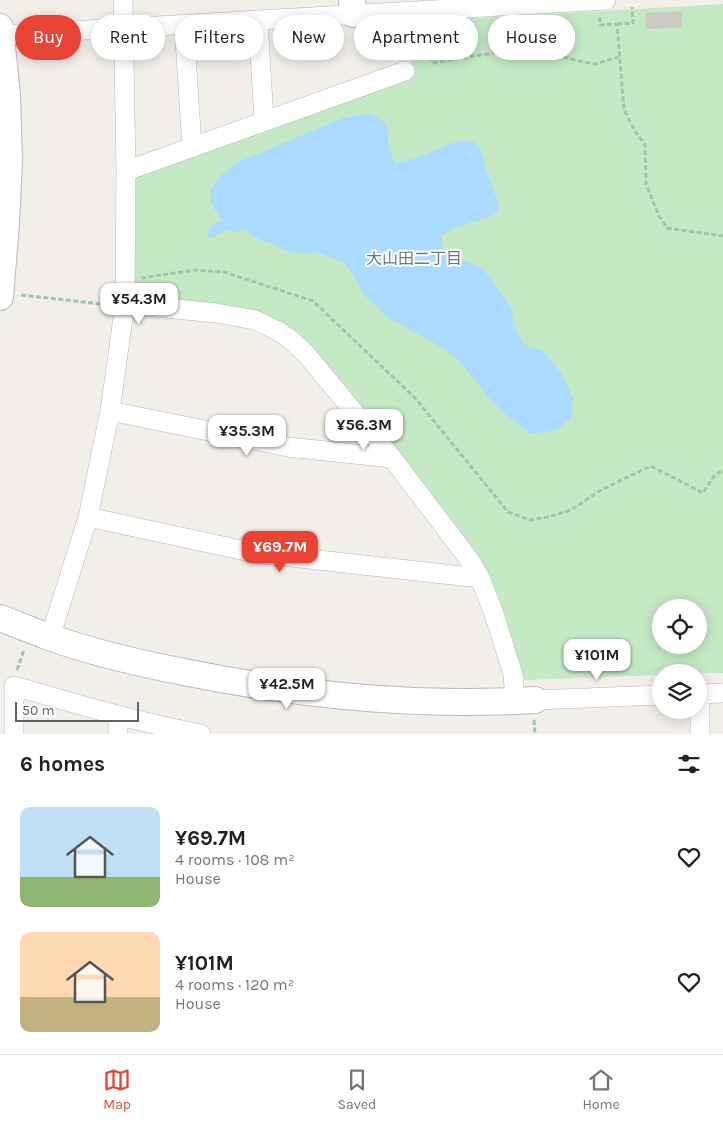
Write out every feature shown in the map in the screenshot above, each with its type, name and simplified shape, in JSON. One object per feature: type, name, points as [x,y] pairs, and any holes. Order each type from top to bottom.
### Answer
[{"type":"street","points":[[123,0],[124,15]]},
{"type":"street","points":[[263,19],[352,7],[603,4]]},
{"type":"street","points":[[0,27],[7,95],[9,160],[6,224],[9,296]]},
{"type":"street","points":[[0,35],[91,30]]},
{"type":"street","points":[[38,641],[88,517],[110,411],[125,305],[124,60]]},
{"type":"street","points":[[186,60],[192,147]]},
{"type":"street","points":[[260,60],[264,121]]},
{"type":"street","points":[[126,171],[404,71]]},
{"type":"street","points":[[125,305],[255,320],[278,331],[306,354],[392,458],[468,558],[480,578],[494,614],[513,674],[528,706]]},
{"type":"street","points":[[110,411],[288,447],[392,458]]},
{"type":"street","points":[[88,517],[255,553],[480,578]]},
{"type":"street","points":[[0,618],[38,641],[163,668],[286,690],[407,702],[528,706],[652,697]]},
{"type":"street","points":[[14,734],[14,686],[118,725],[161,727],[201,734]]},
{"type":"street","points":[[707,694],[723,693]]},
{"type":"street","points":[[700,719],[700,734]]},
{"type":"path","points":[[603,4],[600,25],[633,23],[632,7]]},
{"type":"path","points":[[617,24],[624,110],[645,145],[646,184],[659,216],[667,228],[723,236]]},
{"type":"path","points":[[478,55],[526,44],[574,60],[595,64],[619,57]]},
{"type":"path","points":[[431,60],[432,63],[450,60]]},
{"type":"path","points":[[125,279],[195,270],[224,272],[313,301],[416,399],[508,512],[522,518],[538,520],[570,510],[601,490],[651,466],[703,494],[714,476],[723,470]]},
{"type":"path","points":[[9,296],[125,305]]},
{"type":"path","points":[[14,686],[16,672],[38,641]]},
{"type":"path","points":[[528,706],[535,734]]},
{"type":"green space","points":[[723,4],[723,673],[707,673],[707,664],[652,664],[652,675],[525,680],[499,599],[480,560],[283,326],[138,298],[132,292],[133,176],[412,76],[412,60],[478,60],[478,18],[488,18],[488,60],[575,60],[575,15],[532,15]]},
{"type":"water","points":[[370,114],[381,120],[386,126],[389,149],[395,163],[417,158],[462,141],[473,142],[479,147],[499,205],[497,212],[489,217],[456,227],[441,236],[442,246],[447,252],[481,268],[492,279],[512,309],[513,324],[522,342],[529,347],[541,350],[563,376],[573,398],[571,418],[557,430],[531,434],[507,416],[490,399],[459,361],[443,348],[387,317],[364,295],[354,275],[343,262],[315,252],[304,254],[292,253],[252,236],[246,229],[232,232],[227,229],[209,238],[208,234],[211,226],[222,220],[212,203],[212,188],[215,182],[236,163],[346,117]]},
{"type":"building","points":[[682,11],[682,28],[646,29],[645,13]]},
{"type":"district","name":"大山田二丁目","points":[[414,258]]}]
